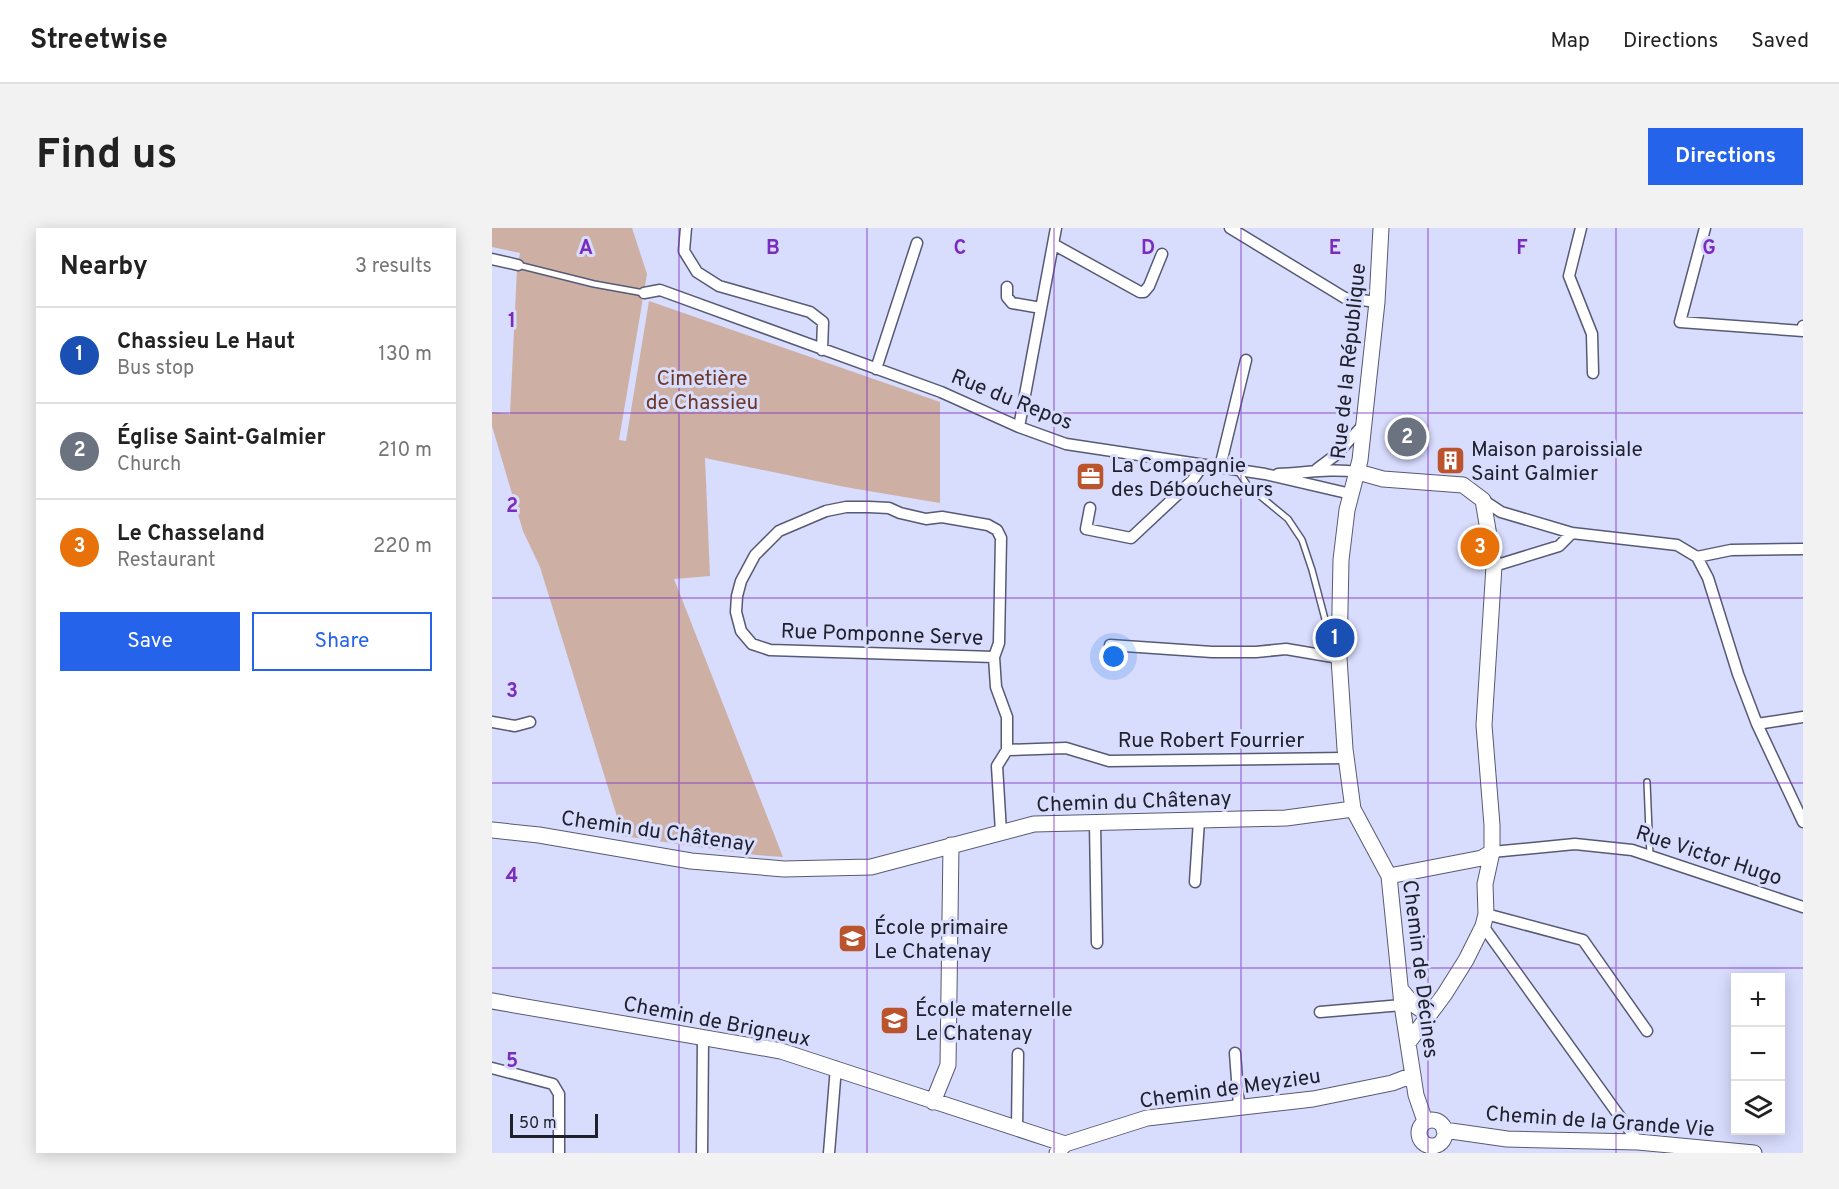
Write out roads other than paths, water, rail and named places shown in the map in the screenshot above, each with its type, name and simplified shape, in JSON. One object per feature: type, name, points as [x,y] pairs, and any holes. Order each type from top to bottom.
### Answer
[{"type":"street","points":[[686,228],[684,251],[697,272],[719,286],[810,312],[823,322],[822,350]]},
{"type":"street","points":[[1019,427],[1056,228]]},
{"type":"street","points":[[1230,228],[1345,298],[1377,302]]},
{"type":"street","name":"Rue de la République","points":[[1381,228],[1377,302],[1358,472],[1383,479],[1463,485],[1483,500]]},
{"type":"street","points":[[1581,228],[1569,276],[1592,334],[1593,374]]},
{"type":"street","points":[[1705,228],[1680,322],[1803,331],[1803,326]]},
{"type":"street","points":[[876,369],[917,243]]},
{"type":"street","points":[[1053,243],[1140,292],[1144,292],[1149,286],[1162,254]]},
{"type":"street","points":[[492,259],[518,265]]},
{"type":"street","points":[[1007,287],[1007,297],[1012,303],[1041,308]]},
{"type":"street","name":"Rue du Repos","points":[[644,293],[660,290],[941,392],[1019,427],[1066,444],[1265,474],[1351,494]]},
{"type":"street","points":[[1220,468],[1246,360]]},
{"type":"street","points":[[1317,469],[1337,454],[1363,424]]},
{"type":"street","points":[[1090,508],[1086,529],[1131,538],[1192,481],[1203,465]]},
{"type":"street","name":"Rue du Repos","points":[[1265,474],[1299,473],[1317,469],[1358,472]]},
{"type":"street","name":"Chemin de Décines","points":[[1358,472],[1347,510],[1341,560],[1339,658],[1346,758],[1353,809],[1389,876],[1408,1043],[1416,1095],[1425,1121]]},
{"type":"street","name":"Rue de la République","points":[[1351,494],[1364,483],[1383,479]]},
{"type":"street","points":[[1483,500],[1501,512],[1572,533],[1677,545],[1697,557],[1708,578],[1738,674],[1757,724],[1803,822]]},
{"type":"street","points":[[1408,1043],[1444,995],[1485,920],[1485,884],[1492,852],[1492,825],[1484,725],[1494,566],[1483,500]]},
{"type":"street","name":"Rue Pomponne Serve","points":[[994,657],[770,650],[752,644],[741,631],[736,612],[737,596],[749,566],[768,540],[779,531],[826,511],[846,507],[889,508],[926,519],[942,516],[988,525],[997,530],[1001,538],[999,643],[994,657],[996,687],[1007,717],[1007,750],[997,766],[1001,832]]},
{"type":"street","points":[[1494,566],[1559,546],[1572,533]]},
{"type":"street","points":[[1697,557],[1731,550],[1803,549]]},
{"type":"street","points":[[1110,645],[1212,652],[1256,652],[1286,648],[1339,658]]},
{"type":"street","points":[[1757,724],[1803,717]]},
{"type":"street","points":[[492,722],[515,726],[530,722]]},
{"type":"street","name":"Rue Robert Fourrier","points":[[1007,750],[1066,748],[1109,761],[1346,758]]},
{"type":"street","name":"Chemin du Châtenay","points":[[492,830],[539,835],[691,861],[784,869],[871,867],[1034,824],[1286,818],[1353,809]]},
{"type":"street","points":[[1195,882],[1199,820]]},
{"type":"street","points":[[1095,823],[1097,943]]},
{"type":"street","name":"Rue Victor Hugo","points":[[1389,876],[1482,858],[1492,852],[1575,844],[1632,850],[1803,907]]},
{"type":"street","points":[[933,1102],[948,1065],[951,845]]},
{"type":"street","points":[[1485,920],[1583,940],[1647,1031]]},
{"type":"street","points":[[1485,920],[1638,1142]]},
{"type":"street","points":[[1320,1012],[1402,998],[1428,1014]]},
{"type":"street","name":"Chemin de Brigneux","points":[[493,1005],[781,1051],[1017,1129],[1061,1148]]},
{"type":"street","points":[[702,1153],[703,1038]]},
{"type":"street","points":[[1235,1053],[1239,1106]]},
{"type":"street","points":[[1017,1129],[1018,1054]]},
{"type":"street","points":[[492,1068],[553,1084],[559,1094],[559,1153]]},
{"type":"street","points":[[829,1153],[836,1068]]},
{"type":"street","name":"Chemin de Meyzieu","points":[[1061,1148],[1147,1118],[1312,1099],[1392,1083],[1413,1075]]},
{"type":"street","points":[[1425,1121],[1437,1121],[1444,1130],[1442,1141],[1431,1149],[1419,1136],[1420,1127],[1425,1121]]},
{"type":"street","name":"Chemin de la Grande Vie","points":[[1444,1130],[1507,1139],[1638,1142],[1754,1153]]},
{"type":"lane","points":[[518,265],[594,284],[644,293]]},
{"type":"lane","points":[[1237,470],[1248,486],[1288,519],[1302,540],[1326,622]]},
{"type":"lane","points":[[1647,782],[1650,856]]},
{"type":"place","name":"Église Saint-Galmier","points":[[1407,437]]},
{"type":"place","name":"Maison paroissiale Saint Galmier","points":[[1450,461]]},
{"type":"place","name":"La Compagnie des Déboucheurs","points":[[1090,477]]},
{"type":"place","name":"Le Chasseland","points":[[1480,547]]},
{"type":"place","name":"Chassieu Le Haut","points":[[1335,638]]},
{"type":"place","name":"École primaire Le Chatenay","points":[[853,939]]},
{"type":"place","name":"École maternelle Le Chatenay","points":[[894,1021]]},
{"type":"park label","name":"Cimetière de Chassieu","points":[[702,390]]}]
